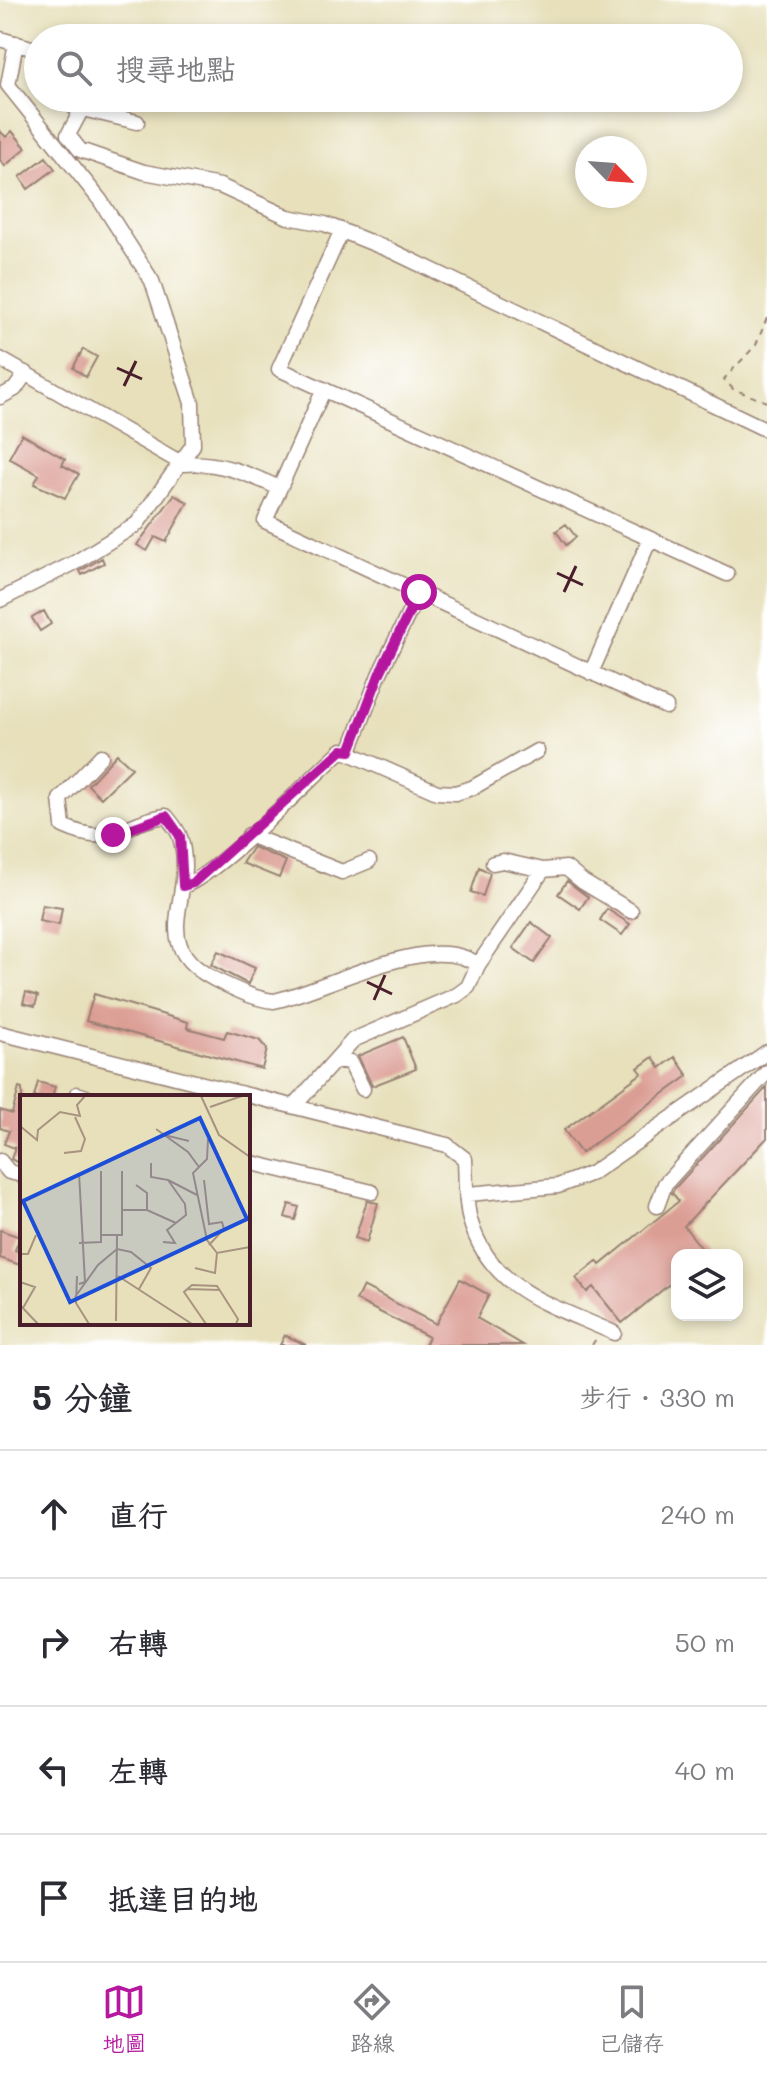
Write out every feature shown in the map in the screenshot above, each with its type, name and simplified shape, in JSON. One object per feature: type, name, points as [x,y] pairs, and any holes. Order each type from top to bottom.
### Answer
[{"type":"lane","points":[[0,39],[24,46]]},
{"type":"lane","points":[[16,43],[8,85],[24,105]]},
{"type":"lane","points":[[0,600],[76,562],[137,524],[183,464],[193,445],[192,403],[152,281],[100,200],[30,112]]},
{"type":"lane","points":[[80,112],[68,135],[80,150],[144,172],[220,186],[288,217],[342,230],[767,430]]},
{"type":"lane","points":[[95,112],[137,122]]},
{"type":"lane","points":[[342,230],[279,369],[727,574]]},
{"type":"lane","points":[[0,359],[183,464],[218,465],[279,488]]},
{"type":"lane","points":[[0,397],[15,389],[26,373]]},
{"type":"lane","points":[[324,389],[265,521],[666,707]]},
{"type":"lane","points":[[591,673],[650,539]]},
{"type":"lane","points":[[350,751],[379,675],[419,592]]},
{"type":"lane","points":[[183,886],[193,883],[342,750],[437,792],[455,793],[472,788],[537,751]]},
{"type":"lane","points":[[101,756],[60,799],[63,826],[84,836],[113,835],[166,816],[180,836],[183,886],[174,933],[191,965],[205,975],[259,1000],[290,998],[400,959],[457,957],[478,965]]},
{"type":"lane","points":[[249,835],[342,872],[369,861]]},
{"type":"lane","points":[[493,863],[503,861],[543,870],[566,868],[631,911]]},
{"type":"lane","points":[[295,1105],[353,1040],[468,987],[478,965],[543,870]]},
{"type":"lane","points":[[0,1033],[447,1145],[465,1159],[470,1219],[491,1267],[519,1290],[614,1333]]},
{"type":"lane","points":[[468,1194],[558,1186],[592,1173],[767,1052]]},
{"type":"lane","points":[[335,1060],[350,1062],[363,1089]]},
{"type":"lane","points":[[657,1206],[665,1184],[767,1072]]},
{"type":"lane","points":[[0,1161],[9,1172],[20,1175]]},
{"type":"lane","points":[[250,1162],[372,1192]]},
{"type":"path","points":[[767,318],[756,345],[724,379],[733,389],[767,402]]},
{"type":"building","points":[[0,131],[6,137],[12,131],[26,148],[5,166],[0,160]]},
{"type":"building","points":[[46,157],[55,169],[28,189],[20,177]]},
{"type":"building","points":[[83,349],[97,357],[86,377],[73,368]]},
{"type":"building","points":[[22,434],[65,459],[62,465],[79,474],[65,498],[34,484],[39,475],[9,458]]},
{"type":"building","points":[[174,495],[188,502],[166,542],[155,537],[147,551],[137,545]]},
{"type":"building","points":[[566,524],[576,537],[566,545],[556,531]]},
{"type":"building","points":[[102,558],[104,563],[82,575],[80,571]]},
{"type":"building","points":[[44,611],[51,624],[40,631],[32,618]]},
{"type":"building","points":[[117,754],[132,768],[101,798],[88,785]]},
{"type":"building","points":[[253,847],[286,861],[279,878],[242,863]]},
{"type":"building","points":[[479,867],[490,873],[483,896],[471,892]]},
{"type":"building","points":[[567,881],[588,897],[580,909],[558,894]]},
{"type":"building","points":[[42,905],[62,908],[59,925],[39,921]]},
{"type":"building","points":[[607,909],[630,924],[622,935],[600,920]]},
{"type":"building","points":[[531,922],[552,938],[534,963],[513,948]]},
{"type":"building","points":[[218,951],[255,968],[248,984],[211,965]]},
{"type":"building","points":[[26,992],[38,996],[35,1006],[23,1003]]},
{"type":"building","points":[[94,994],[188,1022],[187,1028],[224,1038],[227,1031],[259,1040],[267,1049],[262,1069],[86,1021]]},
{"type":"building","points":[[403,1037],[416,1069],[372,1086],[358,1056]]},
{"type":"building","points":[[653,1057],[660,1068],[675,1057],[688,1076],[581,1153],[564,1130],[642,1073],[638,1068]]},
{"type":"building","points":[[38,1082],[55,1087],[53,1095],[35,1095]]},
{"type":"building","points":[[767,1087],[767,1138],[684,1226],[702,1249],[671,1249],[671,1283],[622,1323],[593,1287],[587,1292],[576,1278],[597,1261],[600,1265],[679,1201],[672,1193]]},
{"type":"building","points":[[19,1088],[22,1089],[20,1164],[11,1159],[15,1148],[4,1144],[9,1131],[0,1128],[0,1110],[12,1114]]},
{"type":"building","points":[[367,1201],[378,1203],[367,1242],[355,1238]]},
{"type":"building","points":[[289,1204],[299,1207],[295,1220],[285,1217]]},
{"type":"building","points":[[0,1230],[20,1237],[15,1250],[20,1252],[20,1265],[0,1258]]},
{"type":"building","points":[[460,1279],[489,1295],[477,1318],[523,1345],[425,1345],[429,1337],[356,1300],[363,1286],[436,1324]]},
{"type":"building","points":[[285,1335],[306,1345],[280,1345]]},
{"type":"route","points":[[113,835],[166,816],[180,836],[183,886],[193,883],[342,750],[350,751],[379,675],[419,592]]}]
